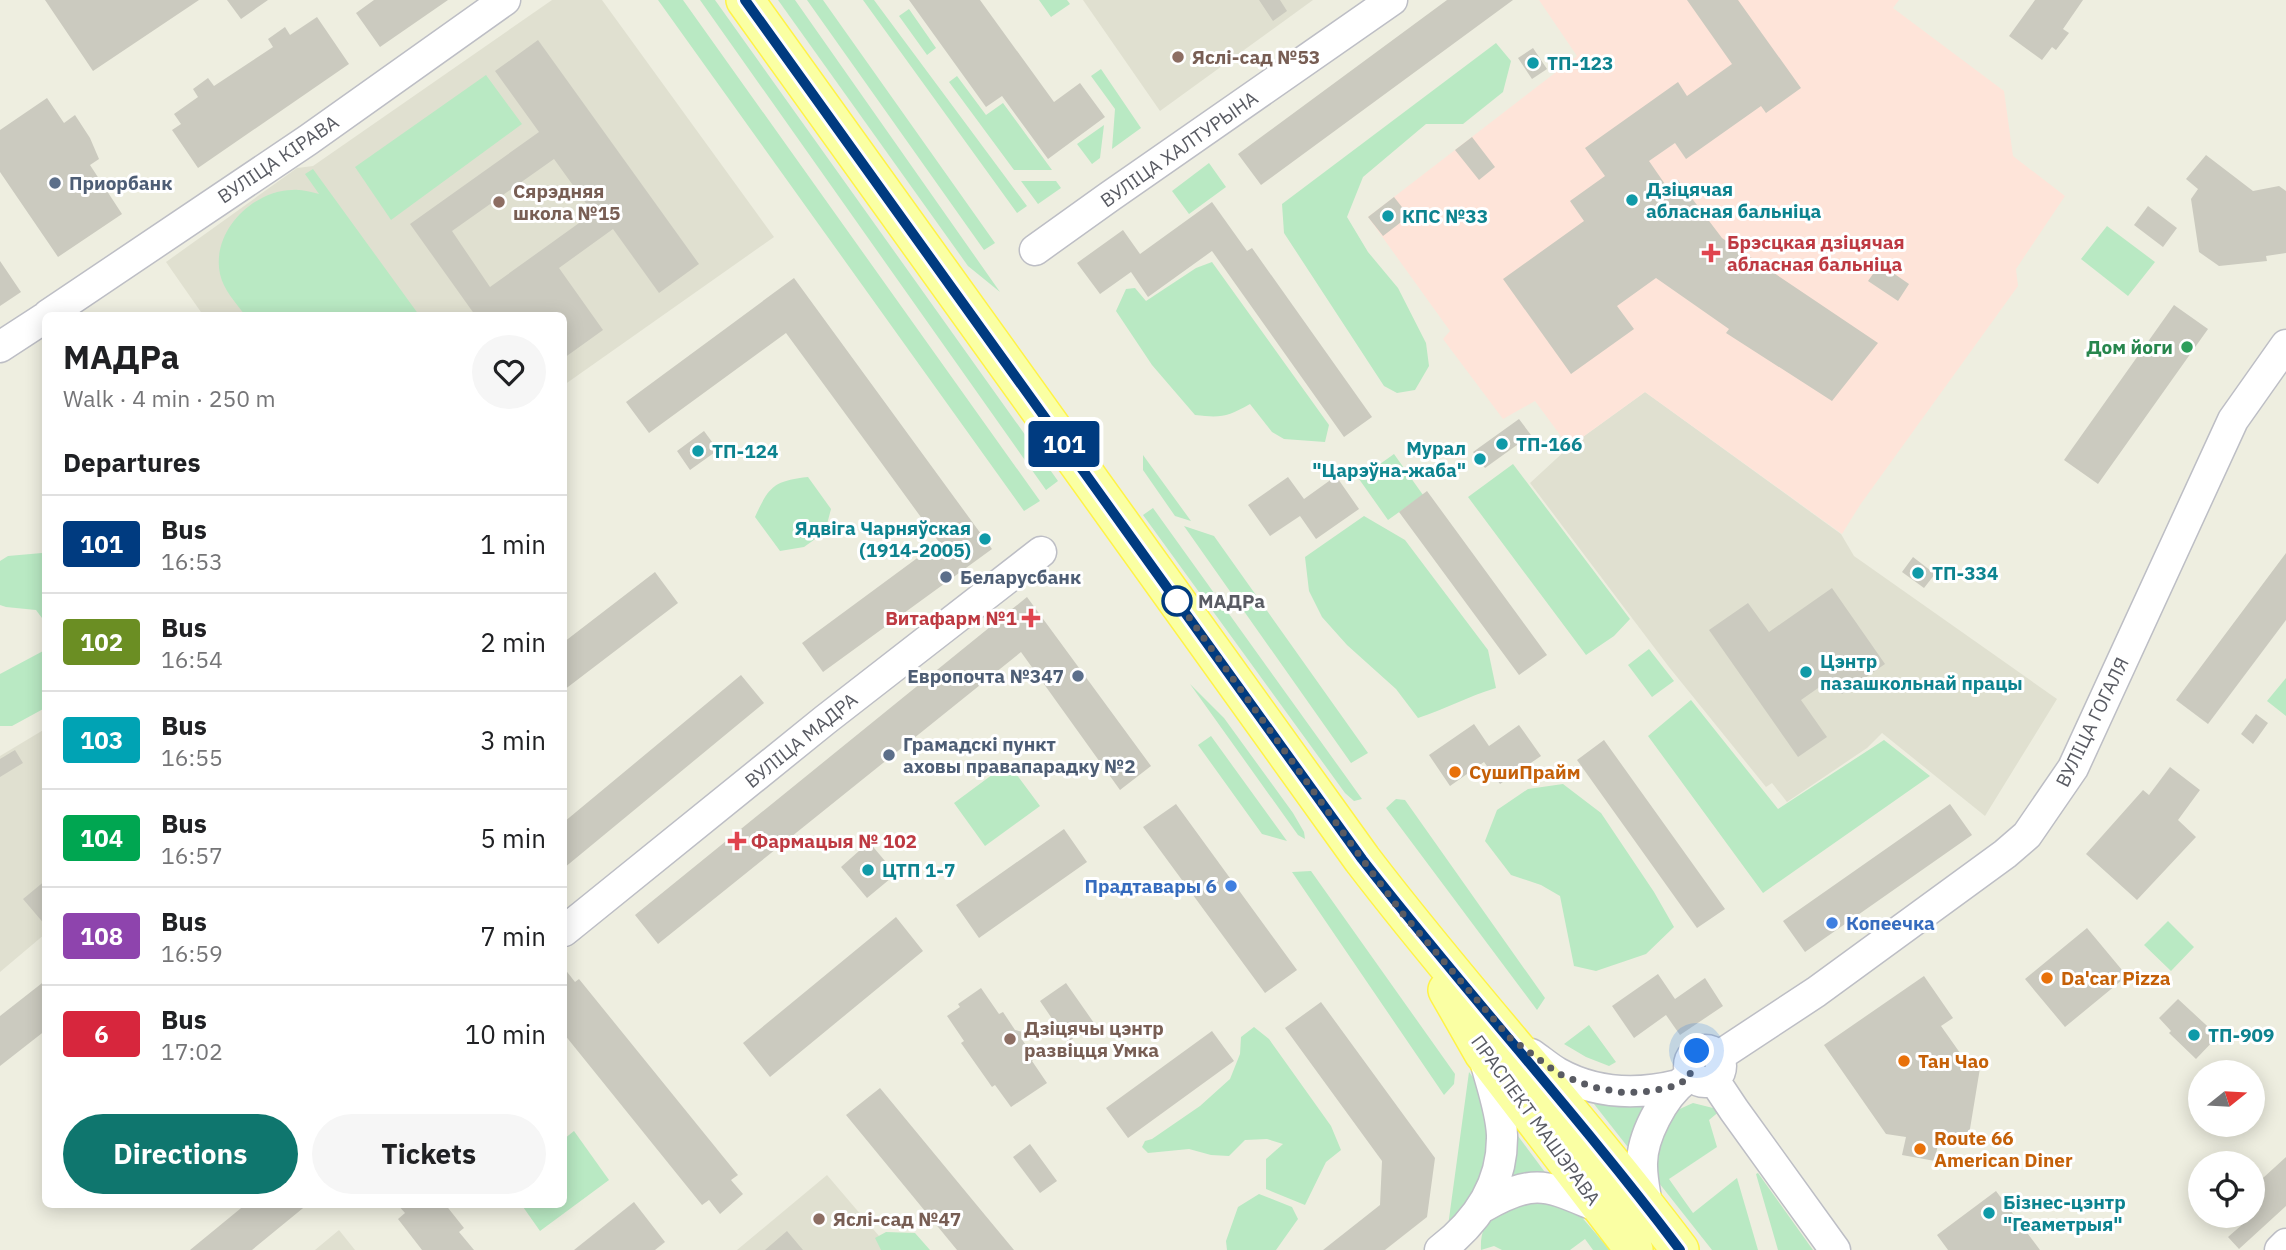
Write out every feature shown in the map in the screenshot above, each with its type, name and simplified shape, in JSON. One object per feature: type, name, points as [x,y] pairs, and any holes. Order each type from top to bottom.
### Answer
[{"type":"main road","name":"ПРАСПЕКТ МАШЭРАВА","points":[[745,0],[1403,914],[1496,1045],[1601,1208],[1634,1250]]},
{"type":"main road","name":"ПРАСПЕКТ МАШЭРАВА","points":[[1496,1045],[1647,1205],[1680,1250]]},
{"type":"street","name":"ВУЛІЦА КІРАВА","points":[[53,312],[308,140],[505,0]]},
{"type":"street","name":"ВУЛІЦА ХАЛТУРЫНА","points":[[1035,250],[1392,0]]},
{"type":"street","name":"ВУЛІЦА КІРАВА","points":[[0,347],[42,319]]},
{"type":"street","name":"ВУЛІЦА ГОГАЛЯ","points":[[1701,1074],[2005,854],[2027,835],[2073,768],[2232,420],[2286,345]]},
{"type":"street","name":"ВУЛІЦА МАДРА","points":[[567,929],[825,720],[1041,552]]},
{"type":"street","points":[[1455,1245],[1483,1207],[1497,1176],[1501,1157],[1496,1045],[1592,1087],[1625,1093],[1653,1091],[1701,1074]]},
{"type":"street","points":[[1647,1205],[1642,1164],[1649,1131],[1661,1108],[1701,1074]]},
{"type":"street","points":[[1701,1074],[1734,1111],[1835,1250]]},
{"type":"street","points":[[1483,1207],[1510,1192],[1530,1187],[1549,1187],[1601,1208]]},
{"type":"street","points":[[2280,1250],[2286,1244]]},
{"type":"shaded area","name":"Сярэдняя школа №15","points":[[552,0],[602,0],[774,237],[567,383],[567,312],[201,312],[166,262],[297,168],[313,166]]},
{"type":"shaded area","name":"Яслі-сад №53","points":[[1083,0],[1313,0],[1160,111]]},
{"type":"shaded area","name":"Брэсцкая дзіцячая абласная бальніца","points":[[1539,0],[1899,0],[1893,8],[2004,91],[2013,156],[2065,196],[2016,269],[2018,286],[1860,505],[1842,534],[1645,392],[1569,447],[1535,401],[1503,419],[1443,339],[1450,331],[1368,217],[1577,56]]},
{"type":"shaded area","points":[[1645,392],[1841,534],[1854,556],[2057,699],[1985,816],[1882,733],[1867,748],[1787,802],[1772,783],[1766,787],[1669,667],[1530,483],[1569,447]]},
{"type":"shaded area","points":[[42,731],[42,937],[0,972],[0,756]]},
{"type":"shaded area","name":"Яслі-сад №47","points":[[827,1175],[891,1250],[737,1250]]},
{"type":"shaded area","points":[[339,1230],[355,1250],[315,1250]]},
{"type":"green space","points":[[658,0],[683,0],[1040,501],[1024,511]]},
{"type":"green space","points":[[700,0],[715,0],[1058,481],[1046,490]]},
{"type":"green space","points":[[778,0],[795,0],[1000,292],[968,266]]},
{"type":"green space","points":[[807,0],[823,0],[995,243],[984,250]]},
{"type":"green space","points":[[863,0],[874,0],[1027,206],[1017,213]]},
{"type":"green space","points":[[1039,0],[1067,0],[1070,4],[1051,17]]},
{"type":"green space","points":[[909,9],[936,48],[927,55],[899,16]]},
{"type":"green space","points":[[1496,43],[1511,61],[1503,92],[1463,124],[1426,124],[1363,177],[1347,217],[1368,252],[1398,288],[1426,343],[1429,366],[1415,390],[1397,393],[1384,386],[1284,233],[1282,204]]},
{"type":"green space","points":[[1101,69],[1141,128],[1112,149],[1115,109],[1091,76]]},
{"type":"green space","points":[[486,75],[522,124],[391,220],[355,167]]},
{"type":"green space","points":[[957,76],[986,115],[1003,103],[1052,170],[1014,170],[949,82]]},
{"type":"green space","points":[[1104,125],[1100,158],[1092,164],[1077,144]]},
{"type":"green space","points":[[1209,163],[1226,187],[1189,214],[1172,191]]},
{"type":"green space","points":[[313,169],[417,312],[243,312],[224,285],[220,274],[219,258],[228,229],[249,206],[277,192],[303,190],[319,194],[305,174]]},
{"type":"green space","points":[[1021,181],[1056,181],[1061,188],[1038,204]]},
{"type":"green space","points":[[2107,226],[2155,262],[2128,296],[2081,259]]},
{"type":"green space","points":[[1212,262],[1329,425],[1325,442],[1284,439],[1272,432],[1250,404],[1224,416],[1195,415],[1152,365],[1116,311],[1126,289],[1135,288],[1146,301],[1196,268]]},
{"type":"green space","points":[[1394,454],[1423,495],[1388,520],[1359,479]]},
{"type":"green space","points":[[1143,455],[1191,521],[1175,516],[1143,470]]},
{"type":"green space","points":[[1513,464],[1630,619],[1614,636],[1586,655],[1468,497]]},
{"type":"green space","points":[[808,477],[831,509],[825,532],[804,547],[780,551],[755,517],[764,498],[774,487],[780,483]]},
{"type":"green space","points":[[1153,508],[1362,799],[1354,801],[1345,793],[1143,515]]},
{"type":"green space","points":[[1364,516],[1405,540],[1488,650],[1496,688],[1418,718],[1396,689],[1347,645],[1322,617],[1309,591],[1305,557]]},
{"type":"green space","points":[[1184,526],[1214,536],[1368,753],[1351,763]]},
{"type":"green space","points":[[42,553],[42,618],[36,610],[0,605],[0,561],[8,556]]},
{"type":"green space","points":[[1649,649],[1674,681],[1652,697],[1628,665]]},
{"type":"green space","points":[[42,652],[42,710],[12,726],[0,726],[0,674]]},
{"type":"green space","points":[[2286,678],[2286,716],[2267,701]]},
{"type":"green space","points":[[1190,684],[1224,718],[1293,813],[1305,839],[1298,835]]},
{"type":"green space","points":[[1691,700],[1778,809],[1884,740],[1930,776],[1763,893],[1648,736]]},
{"type":"green space","points":[[1211,736],[1287,841],[1262,834],[1198,745]]},
{"type":"green space","points":[[1008,763],[1040,806],[985,846],[954,803]]},
{"type":"green space","points":[[1563,784],[1601,813],[1674,927],[1646,954],[1596,971],[1574,966],[1560,896],[1541,885],[1511,875],[1485,841],[1497,810],[1528,789]]},
{"type":"green space","points":[[1396,799],[1405,800],[1545,998],[1537,1010],[1386,808]]},
{"type":"green space","points":[[1311,871],[1455,1074],[1454,1084],[1444,1095],[1292,872]]},
{"type":"green space","points":[[2168,921],[2194,947],[2171,971],[2144,945]]},
{"type":"green space","points":[[1589,1025],[1616,1062],[1609,1066],[1564,1044]]},
{"type":"green space","points":[[1254,1027],[1269,1039],[1331,1126],[1341,1150],[1326,1162],[1305,1205],[1266,1189],[1266,1159],[1283,1144],[1267,1139],[1245,1140],[1229,1156],[1211,1155],[1189,1149],[1148,1153],[1142,1147],[1145,1141],[1200,1106],[1230,1079],[1240,1054],[1241,1037]]},
{"type":"green space","points":[[1469,1072],[1481,1088],[1493,1121],[1483,1187],[1448,1226]]},
{"type":"green space","points":[[1595,1100],[1651,1103],[1633,1146],[1627,1146],[1594,1104]]},
{"type":"green space","points":[[1693,1103],[1721,1110],[1709,1120],[1717,1147],[1669,1179],[1693,1213],[1737,1178],[1758,1250],[1712,1250],[1659,1183],[1654,1159],[1664,1125],[1671,1115]]},
{"type":"green space","points":[[574,1131],[609,1180],[540,1231],[524,1208],[567,1208],[567,1137]]},
{"type":"green space","points":[[1518,1136],[1550,1179],[1506,1184],[1514,1139]]},
{"type":"green space","points":[[1758,1173],[1813,1250],[1778,1250],[1756,1174]]},
{"type":"green space","points":[[1259,1194],[1292,1207],[1298,1219],[1276,1250],[1227,1250],[1226,1241],[1238,1207]]},
{"type":"green space","points":[[1534,1197],[1579,1214],[1610,1250],[1593,1250],[1585,1239],[1570,1250],[1502,1250],[1494,1246],[1481,1250],[1484,1228],[1496,1213]]},
{"type":"green space","points":[[886,1232],[915,1233],[930,1250],[881,1250],[875,1238]]},
{"type":"building","points":[[45,0],[199,0],[93,71]]},
{"type":"building","points":[[227,0],[268,0],[241,19]]},
{"type":"building","points":[[374,0],[448,0],[380,47],[356,13]]},
{"type":"building","points":[[909,0],[980,0],[1054,102],[1080,83],[1105,117],[1048,159],[1002,96],[986,107]]},
{"type":"building","points":[[1259,0],[1280,0],[1287,11],[1273,21]]},
{"type":"building","points":[[1447,0],[1513,0],[1261,185],[1238,154]]},
{"type":"building","name":"Дзіцячая абласная бальніца","points":[[1687,0],[1738,0],[1801,88],[1766,113],[1761,106],[1686,159],[1675,143],[1649,161],[1667,187],[1678,180],[1722,238],[1878,343],[1832,401],[1726,333],[1729,329],[1656,278],[1617,306],[1634,329],[1571,374],[1503,279],[1584,221],[1570,201],[1605,176],[1585,148],[1678,82],[1687,96],[1732,64]]},
{"type":"building","points":[[2035,0],[2083,0],[2063,29],[2069,33],[2056,50],[2052,47],[2042,60],[2009,36]]},
{"type":"building","points":[[317,17],[349,64],[198,168],[172,130],[181,124],[174,114],[198,97],[193,89],[208,78],[214,86],[273,47],[268,39],[285,27],[290,35]]},
{"type":"building","points":[[538,40],[699,264],[659,293],[613,229],[559,268],[603,330],[567,356],[567,312],[473,312],[410,224],[539,132],[495,71]],"holes":[[[554,159],[593,213],[490,287],[452,231]]]},
{"type":"building","name":"ТП-123","points":[[1533,48],[1547,69],[1532,79],[1518,58]]},
{"type":"building","name":"Приорбанк","points":[[47,98],[64,123],[75,115],[90,138],[99,159],[90,165],[122,214],[58,257],[0,172],[0,130]]},
{"type":"building","points":[[1472,137],[1495,167],[1479,180],[1455,150]]},
{"type":"building","points":[[2206,155],[2253,191],[2279,186],[2286,191],[2286,253],[2266,256],[2267,261],[2219,266],[2199,252],[2191,199],[2198,189],[2186,179]]},
{"type":"building","name":"КПС №33","points":[[1394,197],[1409,216],[1383,236],[1368,217]]},
{"type":"building","points":[[1212,202],[1247,251],[1252,248],[1372,417],[1344,437],[1212,251],[1148,297],[1131,272],[1100,294],[1077,263],[1123,230],[1140,254]]},
{"type":"building","points":[[2148,206],[2177,228],[2163,247],[2134,225]]},
{"type":"building","points":[[0,261],[21,292],[0,306]]},
{"type":"building","points":[[1880,264],[1909,284],[1898,301],[1868,281]]},
{"type":"building","points":[[794,278],[992,549],[823,672],[802,643],[939,542],[880,461],[786,333],[649,433],[626,402]]},
{"type":"building","points":[[2174,305],[2208,329],[2098,484],[2064,460]]},
{"type":"building","name":"ТП-166","points":[[1519,419],[1531,435],[1485,468],[1473,452]]},
{"type":"building","name":"ТП-124","points":[[704,431],[718,450],[690,470],[677,451]]},
{"type":"building","points":[[1336,476],[1359,509],[1316,539],[1300,516],[1270,536],[1248,505],[1288,477],[1304,499]]},
{"type":"building","points":[[1427,491],[1547,655],[1519,675],[1399,512]]},
{"type":"building","points":[[2286,553],[2286,620],[2208,724],[2176,700]]},
{"type":"building","name":"ТП-334","points":[[1913,557],[1935,574],[1924,588],[1902,572]]},
{"type":"building","points":[[655,572],[678,603],[567,688],[567,640]]},
{"type":"building","name":"Цэнтр пазашкольнай працы","points":[[1832,588],[1885,664],[1842,694],[1831,679],[1801,700],[1827,737],[1798,757],[1709,630],[1748,603],[1769,632]]},
{"type":"building","points":[[1027,597],[1151,766],[1120,790],[1021,652],[658,944],[635,915]]},
{"type":"building","points":[[741,675],[764,703],[567,866],[567,820]]},
{"type":"building","points":[[2256,714],[2268,723],[2253,744],[2241,734]]},
{"type":"building","points":[[1474,724],[1489,746],[1519,725],[1541,756],[1500,784],[1484,762],[1450,786],[1429,755]]},
{"type":"building","points":[[1604,740],[1725,909],[1697,928],[1577,760]]},
{"type":"building","points":[[15,750],[23,763],[0,777],[0,759]]},
{"type":"building","points":[[2170,767],[2200,790],[2178,820],[2196,837],[2137,900],[2086,854],[2143,790],[2149,795]]},
{"type":"building","points":[[1176,804],[1297,970],[1265,993],[1143,827]]},
{"type":"building","points":[[1950,804],[1972,835],[1805,952],[1783,921]]},
{"type":"building","points":[[1064,829],[1087,862],[979,938],[956,905]]},
{"type":"building","name":"ЦТП 1-7","points":[[869,842],[896,874],[867,898],[841,867]]},
{"type":"building","points":[[42,883],[42,921],[23,899]]},
{"type":"building","points":[[896,917],[923,951],[770,1077],[743,1043]]},
{"type":"building","points":[[2087,928],[2127,976],[2065,1027],[2025,979]]},
{"type":"building","points":[[567,972],[575,982],[579,979],[738,1175],[731,1180],[743,1194],[720,1214],[709,1200],[702,1205],[567,1038]]},
{"type":"building","points":[[1658,974],[1675,999],[1705,978],[1723,1006],[1680,1035],[1666,1015],[1634,1038],[1612,1006]]},
{"type":"building","name":"Тан Чао","points":[[1924,976],[1953,1018],[1941,1026],[1965,1060],[1981,1062],[1967,1147],[1938,1143],[1935,1161],[1902,1155],[1906,1137],[1886,1134],[1824,1045]]},
{"type":"building","points":[[42,983],[42,1033],[0,1066],[0,1016]]},
{"type":"building","points":[[1066,983],[1094,1023],[1068,1042],[1040,1001]]},
{"type":"building","points":[[981,988],[999,1014],[1003,1012],[1015,1030],[1023,1032],[1023,1041],[1035,1058],[1032,1061],[1047,1083],[1011,1107],[995,1085],[992,1087],[961,1043],[964,1041],[947,1016],[960,1007],[958,1004]]},
{"type":"building","name":"ТП-909","points":[[2178,999],[2218,1036],[2196,1059],[2169,1033],[2171,1031],[2159,1018]]},
{"type":"building","points":[[1321,1002],[1435,1158],[1427,1217],[1385,1250],[1323,1250],[1380,1205],[1382,1161],[1285,1028]]},
{"type":"building","points":[[1212,1031],[1234,1061],[1128,1138],[1106,1108]]},
{"type":"building","points":[[880,1088],[1014,1250],[957,1250],[846,1115]]},
{"type":"building","points":[[1030,1144],[1057,1181],[1040,1193],[1013,1157]]},
{"type":"building","points":[[2286,1157],[2286,1206],[2265,1225],[2265,1176]]},
{"type":"building","name":"Бізнес-цэнтр \"Геаметрыя\"","points":[[1996,1191],[2040,1250],[1948,1250],[1937,1235]]},
{"type":"building","points":[[634,1202],[665,1242],[655,1250],[574,1250]]},
{"type":"building","points":[[241,1208],[303,1208],[252,1250],[190,1250]]},
{"type":"building","points":[[401,1208],[448,1208],[464,1228],[459,1232],[474,1250],[422,1250],[398,1219],[405,1213]]},
{"type":"building","points":[[2238,1228],[2262,1228],[2239,1249],[2228,1237]]},
{"type":"building","points":[[787,1231],[803,1250],[765,1250]]},
{"type":"bus line","name":"101","points":[[745,0],[1403,914],[1509,1037],[1647,1205],[1680,1250]]},
{"type":"place","name":"Яслі-сад №53","points":[[1178,57]]},
{"type":"place","name":"ТП-123","points":[[1533,63]]},
{"type":"place","name":"Приорбанк","points":[[55,183]]},
{"type":"place","name":"Дзіцячая абласная бальніца","points":[[1632,200]]},
{"type":"place","name":"Сярэдняя школа №15","points":[[499,202]]},
{"type":"place","name":"КПС №33","points":[[1388,216]]},
{"type":"place","name":"Брэсцкая дзіцячая абласная бальніца","points":[[1711,253]]},
{"type":"place","name":"Дом йоги","points":[[2187,347]]},
{"type":"place","name":"ТП-166","points":[[1502,444]]},
{"type":"place","name":"ТП-124","points":[[698,451]]},
{"type":"place","name":"Мурал \"Царэўна-жаба\"","points":[[1480,459]]},
{"type":"place","name":"Ядвіга Чарняўская (1914-2005)","points":[[985,539]]},
{"type":"place","name":"ТП-334","points":[[1918,573]]},
{"type":"place","name":"Беларусбанк","points":[[946,577]]},
{"type":"place","name":"МАДРа","points":[[1177,601]]},
{"type":"place","name":"Витафарм №1","points":[[1031,618]]},
{"type":"place","name":"Цэнтр пазашкольнай працы","points":[[1806,672]]},
{"type":"place","name":"Европочта №347","points":[[1078,676]]},
{"type":"place","name":"Грамадскі пункт аховы правапарадку №2","points":[[889,755]]},
{"type":"place","name":"СушиПрайм","points":[[1455,772]]},
{"type":"place","name":"Фармацыя № 102","points":[[737,841]]},
{"type":"place","name":"ЦТП 1-7","points":[[868,870]]},
{"type":"place","name":"Прадтавары 6","points":[[1231,886]]},
{"type":"place","name":"Копеечка","points":[[1832,923]]},
{"type":"place","name":"Da'car Pizza","points":[[2047,978]]},
{"type":"place","name":"ТП-909","points":[[2194,1035]]},
{"type":"place","name":"Дзіцячы цэнтр развіцця Умка","points":[[1010,1039]]},
{"type":"place","name":"Тан Чао","points":[[1904,1061]]},
{"type":"place","name":"Route 66 American Diner","points":[[1920,1149]]},
{"type":"place","name":"Бізнес-цэнтр \"Геаметрыя\"","points":[[1989,1213]]},
{"type":"place","name":"Яслі-сад №47","points":[[819,1219]]},
{"type":"route","points":[[1177,601],[1176,599],[1403,914],[1509,1037],[1559,1074],[1592,1087],[1625,1093],[1653,1091],[1678,1085],[1691,1076],[1689,1063],[1697,1051]]}]
